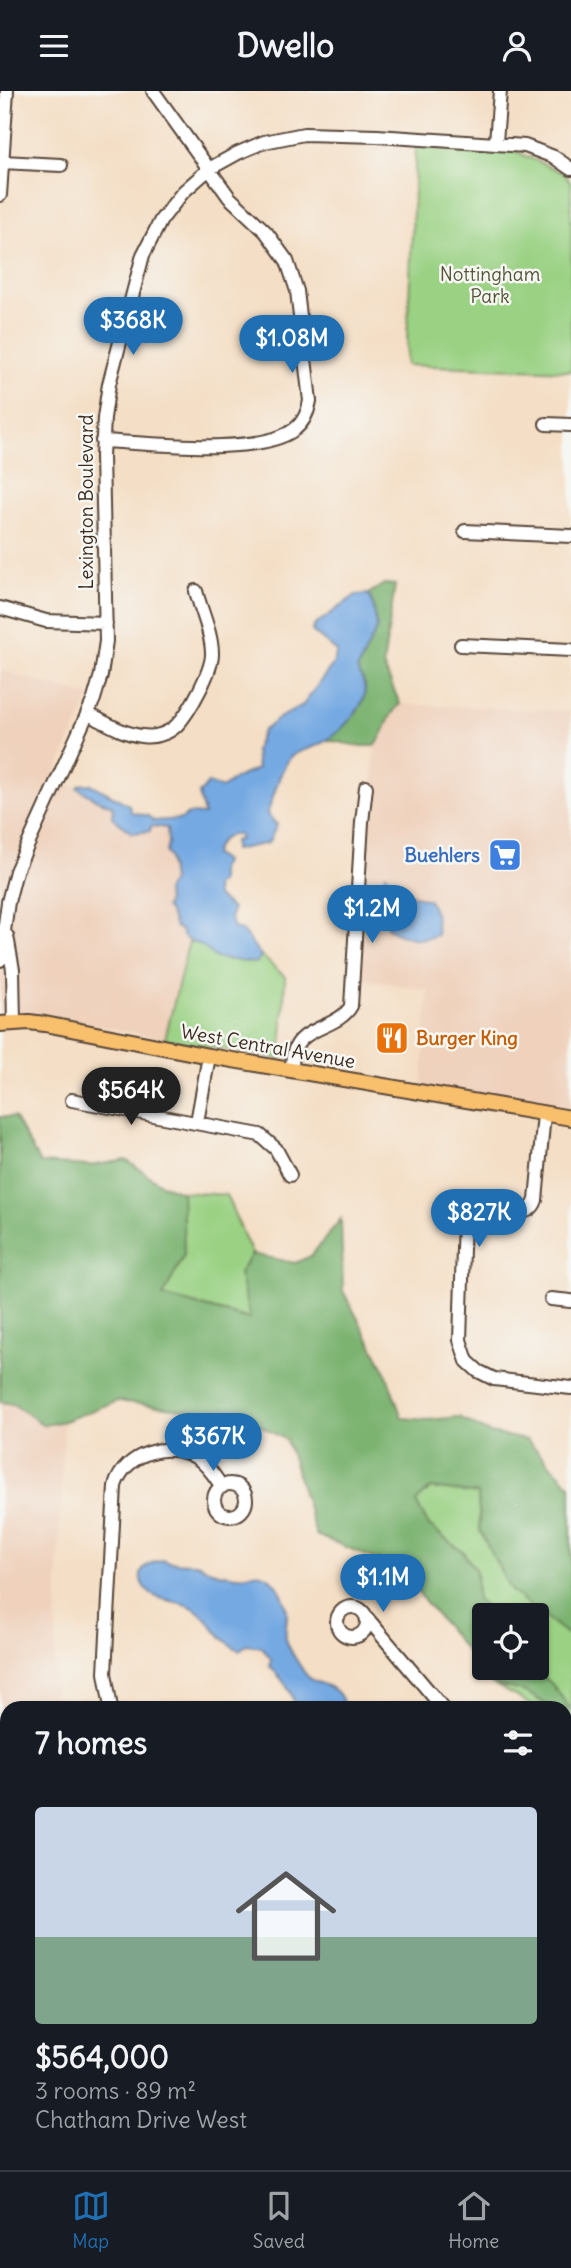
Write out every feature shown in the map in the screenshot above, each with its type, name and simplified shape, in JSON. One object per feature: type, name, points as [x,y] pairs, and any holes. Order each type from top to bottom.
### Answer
[{"type":"main road","name":"West Central Avenue","points":[[7,1023],[45,1024],[571,1118]]},
{"type":"street","points":[[0,195],[7,91]]},
{"type":"street","points":[[102,441],[237,446],[286,435],[306,416],[311,391],[294,276],[279,249],[229,197],[153,91]]},
{"type":"street","points":[[496,142],[500,91]]},
{"type":"street","name":"Lexington Boulevard","points":[[0,960],[8,902],[16,871],[88,713],[101,675],[106,623],[102,441],[109,384],[143,255],[168,210],[209,169],[249,148],[283,137],[304,134],[496,142],[539,150],[571,169]]},
{"type":"street","points":[[2,162],[61,165]]},
{"type":"street","points":[[546,424],[571,425]]},
{"type":"street","points":[[465,531],[571,536]]},
{"type":"street","points":[[88,713],[125,731],[144,736],[159,735],[178,724],[194,699],[212,657],[196,591]]},
{"type":"street","points":[[0,608],[46,621],[106,623]]},
{"type":"street","points":[[461,645],[571,650]]},
{"type":"street","points":[[292,1070],[293,1053],[301,1041],[343,1016],[351,1006],[366,787]]},
{"type":"street","name":"Lexington Boulevard","points":[[6,926],[13,969],[7,1023]]},
{"type":"street","points":[[197,1122],[209,1055]]},
{"type":"street","points":[[72,1100],[260,1135],[276,1149],[290,1175]]},
{"type":"street","points":[[544,1114],[536,1200],[532,1208],[518,1212],[479,1207],[469,1211],[464,1219],[460,1340],[467,1361],[484,1374],[509,1382],[571,1388]]},
{"type":"street","points":[[551,1299],[571,1301]]},
{"type":"street","points":[[110,1701],[105,1673],[116,1486],[119,1474],[126,1465],[145,1454],[174,1450],[198,1458],[222,1487]]},
{"type":"street","points":[[367,1618],[437,1701]]},
{"type":"shaded area","points":[[0,670],[90,696],[54,777],[150,826],[167,828],[166,853],[172,881],[166,891],[167,903],[175,927],[181,930],[182,935],[189,941],[165,1039],[45,1014],[0,1016]]},
{"type":"shaded area","points":[[400,704],[571,711],[571,1108],[422,1087],[428,990],[360,979],[375,746],[384,736],[390,713]]},
{"type":"shaded area","points":[[0,1402],[13,1404],[44,1425],[64,1421],[53,1701],[0,1701]]},
{"type":"green space","name":"Nottingham Park","points":[[416,146],[515,151],[565,174],[571,183],[571,371],[406,365]]},
{"type":"green space","points":[[384,584],[395,585],[383,665],[400,704],[375,746],[327,740],[353,717],[362,702],[365,685],[357,670],[377,628],[368,594]]},
{"type":"green space","points":[[189,941],[211,952],[260,958],[260,954],[285,977],[281,1059],[165,1039]]},
{"type":"green space","points":[[0,1117],[14,1117],[40,1163],[90,1166],[126,1160],[161,1184],[182,1192],[184,1255],[163,1296],[250,1319],[239,1273],[252,1254],[295,1263],[311,1256],[341,1219],[343,1291],[385,1370],[402,1418],[428,1420],[459,1417],[489,1433],[527,1440],[571,1486],[571,1637],[549,1620],[549,1603],[527,1603],[511,1591],[480,1531],[478,1494],[431,1488],[416,1502],[429,1526],[463,1552],[476,1571],[477,1600],[480,1603],[472,1603],[472,1658],[398,1568],[316,1535],[286,1440],[245,1417],[117,1401],[64,1421],[44,1425],[13,1404],[0,1402]]},
{"type":"green space","points":[[182,1192],[226,1195],[252,1254],[239,1273],[251,1319],[163,1296],[184,1255]]},
{"type":"green space","points":[[431,1488],[478,1494],[480,1531],[536,1603],[480,1603],[477,1600],[476,1571],[463,1552],[429,1526],[416,1502]]},
{"type":"green space","points":[[549,1619],[571,1637],[571,1701],[564,1701],[547,1680]]},
{"type":"green space","points":[[490,1680],[547,1680],[564,1701],[541,1701],[526,1692],[493,1684]]},
{"type":"green space","points":[[493,1684],[526,1692],[541,1701],[524,1701]]},
{"type":"water","points":[[368,594],[377,628],[357,670],[364,693],[357,711],[335,734],[290,758],[279,777],[267,814],[277,825],[268,843],[234,850],[234,841],[240,839],[239,835],[234,835],[222,840],[215,851],[214,855],[224,861],[220,870],[220,882],[215,886],[216,896],[232,909],[230,918],[234,928],[241,930],[260,954],[256,963],[216,958],[201,945],[182,935],[165,907],[166,891],[172,881],[166,853],[167,828],[151,826],[150,831],[132,833],[112,817],[113,806],[78,788],[80,785],[91,784],[129,805],[131,812],[148,816],[154,821],[182,819],[188,814],[204,815],[199,794],[208,783],[222,788],[236,778],[257,769],[255,750],[263,731],[279,718],[303,705],[333,664],[337,652],[312,631],[315,625],[356,595]]},
{"type":"water","points":[[386,874],[404,891],[429,900],[435,913],[437,935],[412,938],[388,928],[383,894]]},
{"type":"water","points":[[164,1560],[196,1563],[228,1575],[264,1574],[270,1578],[280,1591],[286,1607],[286,1639],[291,1652],[309,1677],[333,1689],[342,1701],[294,1701],[286,1686],[270,1667],[271,1659],[262,1647],[247,1645],[239,1650],[226,1641],[195,1609],[149,1593],[141,1577],[144,1568]]},
{"type":"place","name":"Buehlers","points":[[505,855]]},
{"type":"place","name":"Burger King","points":[[392,1038]]}]
